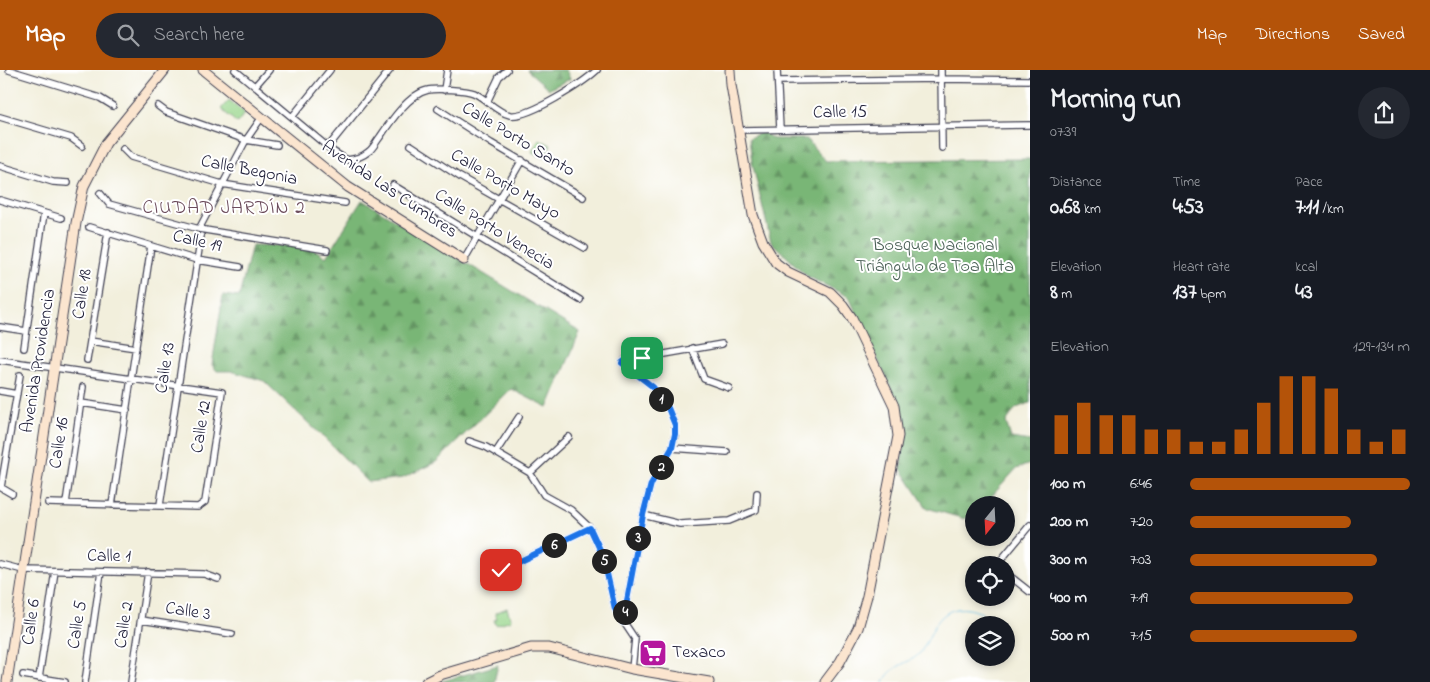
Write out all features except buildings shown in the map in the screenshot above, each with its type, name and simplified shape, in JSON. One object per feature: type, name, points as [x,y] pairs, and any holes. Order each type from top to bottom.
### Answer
[{"type":"street","points":[[9,70],[100,98],[113,106]]},
{"type":"street","name":"Avenida Providencia","points":[[7,682],[76,223],[84,186],[106,142],[164,70]]},
{"type":"street","name":"Avenida Las Cumbres","points":[[204,70],[348,188],[464,260]]},
{"type":"street","points":[[235,70],[328,147],[347,160],[359,158],[370,152],[394,115],[417,95],[428,90],[473,92],[499,111],[510,115],[520,115],[532,111],[574,87],[597,70]]},
{"type":"street","points":[[255,86],[269,70]]},
{"type":"street","points":[[292,117],[330,70]]},
{"type":"street","points":[[328,147],[390,70]]},
{"type":"street","points":[[444,90],[447,70]]},
{"type":"street","points":[[487,102],[499,77],[507,70]]},
{"type":"street","points":[[730,70],[753,215],[763,242],[776,263],[788,272],[830,292],[844,305],[894,406],[898,436],[867,596],[858,628],[840,662],[825,682]]},
{"type":"street","points":[[777,70],[780,129]]},
{"type":"street","points":[[941,70],[942,148]]},
{"type":"street","points":[[778,82],[941,79],[1030,80]]},
{"type":"street","points":[[158,106],[166,112],[246,140],[277,146]]},
{"type":"street","name":"Calle Porto Santo","points":[[438,109],[491,143],[583,197]]},
{"type":"street","points":[[0,117],[71,138],[82,146]]},
{"type":"street","points":[[199,229],[246,140],[262,118]]},
{"type":"street","name":"Calle 15","points":[[739,130],[1030,126]]},
{"type":"street","name":"Calle Porto Mayo","points":[[411,146],[460,177],[585,248]]},
{"type":"street","name":"Calle Begonia","points":[[123,149],[132,157],[222,184],[345,203]]},
{"type":"street","points":[[464,260],[522,160]]},
{"type":"street","points":[[0,166],[53,182],[68,183]]},
{"type":"street","name":"Calle Porto Venecia","points":[[393,185],[580,300]]},
{"type":"street","points":[[100,193],[109,204],[199,229],[327,250]]},
{"type":"street","points":[[0,200],[61,218]]},
{"type":"street","points":[[24,348],[44,213]]},
{"type":"street","name":"Calle 19","points":[[90,227],[197,260],[240,267]]},
{"type":"street","name":"Calle 18","points":[[87,360],[108,232]]},
{"type":"street","name":"Calle 13","points":[[160,505],[201,236]]},
{"type":"street","name":"Calle 13","points":[[112,505],[151,246]]},
{"type":"street","points":[[0,327],[26,331]]},
{"type":"street","points":[[90,340],[136,348]]},
{"type":"street","points":[[623,622],[643,515],[651,484],[672,448],[675,425],[668,408],[653,387],[622,363],[626,360],[722,344]]},
{"type":"street","points":[[692,348],[704,379],[729,388]]},
{"type":"street","name":"Calle 12","points":[[0,360],[222,392],[205,502],[198,506],[48,503]]},
{"type":"street","points":[[12,494],[1,487],[20,376]]},
{"type":"street","name":"Calle 16","points":[[66,502],[83,387]]},
{"type":"street","points":[[0,391],[17,394]]},
{"type":"street","points":[[81,403],[127,410]]},
{"type":"street","points":[[496,452],[519,417]]},
{"type":"street","points":[[530,473],[569,437]]},
{"type":"street","points":[[469,442],[496,452],[530,473],[544,496],[571,510],[590,528],[603,556],[615,609],[635,639],[632,669]]},
{"type":"street","points":[[672,448],[727,452]]},
{"type":"street","points":[[643,515],[680,524],[729,521],[756,510],[757,493]]},
{"type":"street","points":[[1004,556],[1030,525]]},
{"type":"street","points":[[501,570],[590,528]]},
{"type":"street","name":"Calle 1","points":[[0,564],[23,570],[204,574],[218,579]]},
{"type":"street","name":"Calle 6","points":[[39,678],[55,571]]},
{"type":"street","name":"Calle 5","points":[[85,682],[101,572]]},
{"type":"street","name":"Calle 2","points":[[131,682],[148,572]]},
{"type":"street","points":[[1015,580],[1030,592]]},
{"type":"street","name":"Calle 3","points":[[141,620],[232,634]]},
{"type":"street","points":[[426,682],[440,675],[531,648],[550,648],[632,669],[709,682]]},
{"type":"street","points":[[23,675],[65,682]]},
{"type":"green space","points":[[527,70],[566,70],[570,79],[549,89]]},
{"type":"green space","points":[[229,100],[245,113],[237,123],[221,109]]},
{"type":"green space","name":"Bosque Nacional Triángulo de Toa Alta","points":[[763,132],[773,139],[806,139],[826,161],[1030,159],[1030,403],[1016,408],[1006,422],[1011,438],[1030,441],[1030,464],[1016,469],[992,496],[965,496],[965,519],[927,508],[901,469],[905,419],[849,297],[807,276],[771,242],[752,162],[749,138]]},
{"type":"green space","points":[[539,139],[551,145],[543,158],[532,152]]},
{"type":"green space","points":[[362,200],[580,332],[548,408],[511,389],[436,462],[403,478],[368,482],[264,381],[231,371],[217,371],[212,365],[223,295],[239,297],[252,245],[309,246],[326,257]]},
{"type":"green space","points":[[507,608],[511,620],[496,625],[494,620],[497,619],[495,613]]},
{"type":"green space","points":[[498,665],[494,682],[439,682]]},
{"type":"waterway","points":[[884,682],[891,671],[920,653],[942,616],[948,612],[960,609],[974,610],[982,613]]},
{"type":"place","name":"Texaco","points":[[653,653]]},
{"type":"district","name":"CIUDAD JARDÍN 2","points":[[224,208]]},
{"type":"route","points":[[501,570],[590,528],[603,556],[615,609],[623,622],[643,515],[651,484],[672,448],[675,434],[675,425],[668,408],[653,387],[631,372],[622,363],[626,360],[642,358]]}]
